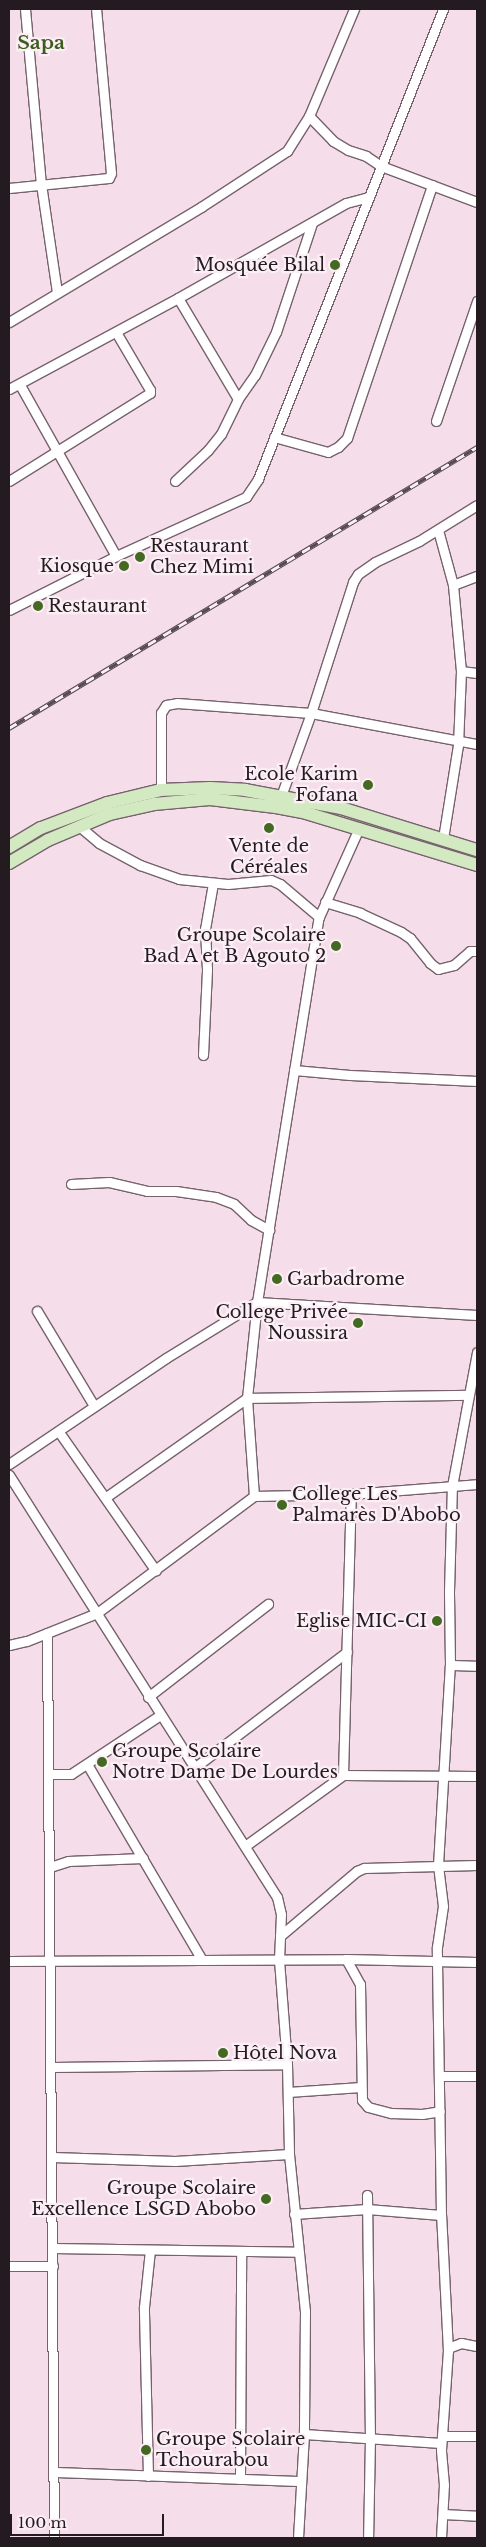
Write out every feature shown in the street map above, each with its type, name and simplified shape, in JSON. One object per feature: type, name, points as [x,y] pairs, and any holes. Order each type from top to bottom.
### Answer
[{"type":"main road","points":[[9,847],[41,828],[83,811],[161,790],[210,788],[281,796],[340,808],[477,850]]},
{"type":"main road","points":[[9,863],[48,840],[110,814],[154,804],[210,799],[276,806],[359,828],[477,865]]},
{"type":"street","points":[[25,9],[41,184],[57,293]]},
{"type":"street","points":[[9,188],[110,178],[112,173],[96,9]]},
{"type":"street","points":[[9,322],[159,233],[287,151],[297,138],[309,116],[354,9]]},
{"type":"street","points":[[9,610],[116,556],[246,497],[258,479],[443,9]]},
{"type":"street","points":[[309,116],[333,142],[348,150],[366,156],[381,166],[477,202]]},
{"type":"street","points":[[274,437],[328,452],[338,447],[347,438],[432,185]]},
{"type":"street","points":[[9,389],[20,385],[178,298],[346,203],[369,197]]},
{"type":"street","points":[[175,481],[208,450],[221,434],[238,399],[255,375],[276,332],[312,223]]},
{"type":"street","points":[[178,298],[238,399]]},
{"type":"street","points":[[436,421],[473,330],[477,301]]},
{"type":"street","points":[[9,480],[150,393],[116,332]]},
{"type":"street","points":[[20,385],[116,556]]},
{"type":"street","points":[[281,796],[312,713],[353,582],[358,574],[375,562],[438,530],[477,505]]},
{"type":"street","points":[[438,530],[453,585],[462,671],[458,740],[443,839]]},
{"type":"street","points":[[453,585],[477,576]]},
{"type":"street","points":[[462,671],[477,673]]},
{"type":"street","points":[[161,790],[161,713],[166,705],[177,703],[312,713],[477,744]]},
{"type":"street","points":[[79,826],[99,843],[151,870],[179,879],[214,883],[272,880],[280,884],[319,917]]},
{"type":"street","points":[[254,1496],[247,1398],[257,1302],[319,917],[359,828]]},
{"type":"street","points":[[203,1055],[207,969],[205,929],[214,883]]},
{"type":"street","points":[[325,902],[360,913],[401,932],[410,938],[438,969],[454,965],[470,951],[477,951]]},
{"type":"street","points":[[294,1070],[350,1075],[477,1081]]},
{"type":"street","points":[[71,1184],[109,1182],[147,1191],[176,1191],[216,1197],[234,1204],[251,1220],[269,1230]]},
{"type":"street","points":[[9,1464],[59,1432],[94,1406],[257,1302],[477,1316]]},
{"type":"street","points":[[37,1311],[94,1406]]},
{"type":"street","points":[[441,2538],[442,2439],[448,2348],[441,2215],[437,1947],[443,1906],[438,1865],[450,1665],[449,1591],[452,1486],[477,1352]]},
{"type":"street","points":[[106,1497],[247,1398],[468,1395]]},
{"type":"street","points":[[59,1432],[156,1571]]},
{"type":"street","points":[[9,1475],[160,1715],[270,1882],[277,1897],[281,1914],[280,1960],[287,2064],[289,2154],[305,2304],[304,2434],[298,2538]]},
{"type":"street","points":[[9,1645],[27,1641],[97,1613],[156,1571],[254,1496],[351,1494],[477,1484]]},
{"type":"street","points":[[343,1775],[351,1494]]},
{"type":"street","points":[[148,1696],[268,1604]]},
{"type":"street","points":[[47,1633],[52,2067],[54,2538]]},
{"type":"street","points":[[194,1768],[347,1652]]},
{"type":"street","points":[[450,1665],[477,1666]]},
{"type":"street","points":[[49,1774],[71,1774],[160,1715]]},
{"type":"street","points":[[87,1764],[202,1960]]},
{"type":"street","points":[[245,1846],[343,1775],[477,1776]]},
{"type":"street","points":[[50,1867],[68,1862],[143,1858]]},
{"type":"street","points":[[280,1936],[357,1871],[364,1868],[477,1865]]},
{"type":"street","points":[[346,1959],[360,1984],[362,2100],[368,2107],[376,2110],[422,2114],[440,2111]]},
{"type":"street","points":[[9,1961],[346,1959],[477,1962]]},
{"type":"street","points":[[52,2067],[287,2064]]},
{"type":"street","points":[[440,2076],[477,2076]]},
{"type":"street","points":[[288,2092],[361,2087]]},
{"type":"street","points":[[52,2157],[176,2161],[289,2154]]},
{"type":"street","points":[[367,2195],[370,2438],[368,2538]]},
{"type":"street","points":[[294,2214],[367,2209],[441,2215]]},
{"type":"street","points":[[53,2248],[298,2252]]},
{"type":"street","points":[[148,2476],[144,2307],[150,2250]]},
{"type":"street","points":[[240,2479],[241,2252]]},
{"type":"street","points":[[9,2266],[53,2266]]},
{"type":"street","points":[[448,2348],[461,2343],[477,2346]]},
{"type":"street","points":[[304,2434],[370,2438],[442,2439],[477,2436]]},
{"type":"street","points":[[54,2472],[300,2481]]},
{"type":"street","points":[[442,2514],[477,2516]]},
{"type":"railway","points":[[9,728],[477,447]]},
{"type":"place","name":"Mosquée Bilal","points":[[335,265]]},
{"type":"place","name":"Restaurant Chez Mimi","points":[[140,557]]},
{"type":"place","name":"Kiosque","points":[[124,566]]},
{"type":"place","name":"Restaurant","points":[[38,606]]},
{"type":"place","name":"Ecole Karim Fofana","points":[[368,785]]},
{"type":"place","name":"Vente de Céréales","points":[[269,828]]},
{"type":"place","name":"Groupe Scolaire Bad A et B Agouto 2","points":[[336,946]]},
{"type":"place","name":"Garbadrome","points":[[277,1279]]},
{"type":"place","name":"College Privée Noussira","points":[[358,1323]]},
{"type":"place","name":"College Les Palmarès D'Abobo","points":[[282,1505]]},
{"type":"place","name":"Eglise MIC-CI","points":[[437,1621]]},
{"type":"place","name":"Groupe Scolaire Notre Dame De Lourdes","points":[[102,1762]]},
{"type":"place","name":"Hôtel Nova","points":[[223,2053]]},
{"type":"place","name":"Groupe Scolaire Excellence LSGD Abobo","points":[[266,2199]]},
{"type":"place","name":"Groupe Scolaire Tchourabou","points":[[146,2450]]},
{"type":"district","name":"Sapa","points":[[41,43]]}]
